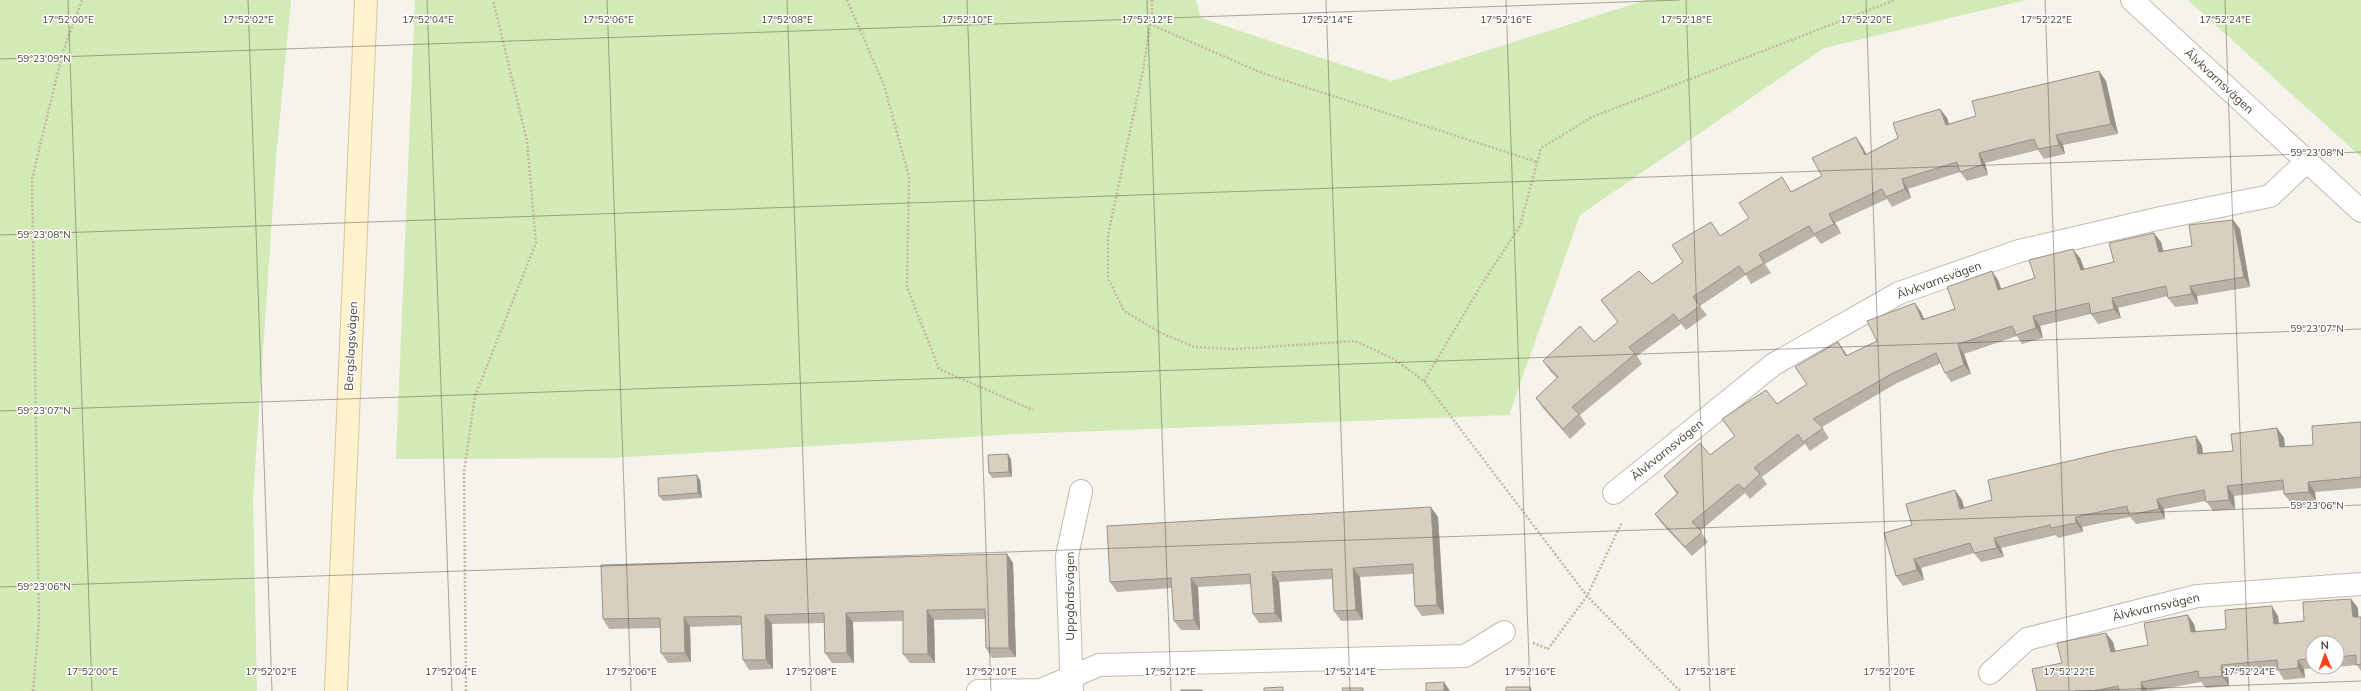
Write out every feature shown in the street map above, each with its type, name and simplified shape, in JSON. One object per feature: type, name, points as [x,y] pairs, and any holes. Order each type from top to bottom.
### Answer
[{"type":"main road","name":"Bergslagsvägen","points":[[336,691],[366,0]]},
{"type":"street","name":"Älvkvarnsvägen","points":[[2132,0],[2306,162],[2361,211]]},
{"type":"street","name":"Älvkvarnsvägen","points":[[1614,493],[1774,364],[1899,293],[2019,251],[2161,218],[2270,196],[2306,162]]},
{"type":"street","name":"Uppgårdsvägen","points":[[1072,684],[1067,556],[1081,490]]},
{"type":"street","name":"Älvkvarnsvägen","points":[[1990,673],[2027,639],[2197,596],[2361,584]]},
{"type":"street","points":[[978,691],[1041,690],[1072,684],[1099,665],[1465,656],[1504,632]]},
{"type":"path","points":[[34,691],[39,622],[32,179],[63,51],[82,0]]},
{"type":"path","points":[[466,691],[464,472],[475,396],[536,242],[527,141],[493,0]]},
{"type":"path","points":[[847,0],[884,85],[909,178],[907,287],[939,369],[1033,410]]},
{"type":"path","points":[[1152,0],[1143,70],[1108,235],[1108,278],[1124,311],[1159,332],[1194,347],[1236,349],[1356,341],[1394,359],[1424,382],[1587,596],[1680,691]]},
{"type":"path","points":[[1424,382],[1485,278],[1520,226],[1541,148],[1592,118],[1895,0]]},
{"type":"path","points":[[1150,24],[1262,72],[1537,162]]},
{"type":"path","points":[[1504,632],[1548,649],[1587,596],[1622,524],[1614,493]]},
{"type":"green space","points":[[0,0],[291,0],[276,158],[253,499],[257,691],[0,691]]},
{"type":"green space","points":[[415,0],[1196,0],[1201,18],[1391,81],[1646,0],[2026,0],[1824,48],[1580,215],[1509,415],[1019,434],[609,458],[396,459]]},
{"type":"green space","points":[[2188,0],[2361,0],[2361,157]]},
{"type":"building","points":[[2099,71],[2111,124],[2056,135],[2059,145],[2038,149],[2034,139],[1979,153],[1982,165],[1960,172],[1957,162],[1902,179],[1905,189],[1886,197],[1882,189],[1829,214],[1834,224],[1814,234],[1809,226],[1759,254],[1764,263],[1745,274],[1739,266],[1693,297],[1700,306],[1679,321],[1674,314],[1629,347],[1635,354],[1572,407],[1579,414],[1563,429],[1536,398],[1558,377],[1543,361],[1580,326],[1594,342],[1618,322],[1601,300],[1639,271],[1652,284],[1683,262],[1672,245],[1711,222],[1720,236],[1749,218],[1739,203],[1782,177],[1791,192],[1822,176],[1812,158],[1856,137],[1865,155],[1898,138],[1893,123],[1940,109],[1946,125],[1976,116],[1972,101]]},
{"type":"building","points":[[2233,220],[2244,277],[2190,286],[2192,294],[2168,298],[2166,286],[2112,298],[2114,309],[2091,314],[2089,303],[2033,316],[2036,328],[2016,335],[2012,326],[1958,344],[1964,365],[1945,373],[1936,353],[1891,374],[1813,419],[1823,428],[1803,442],[1798,434],[1754,468],[1760,474],[1744,489],[1738,484],[1692,522],[1702,532],[1685,547],[1655,514],[1678,493],[1664,476],[1700,443],[1710,455],[1735,436],[1722,419],[1766,390],[1777,404],[1807,384],[1795,367],[1838,342],[1846,356],[1877,341],[1867,321],[1915,303],[1922,320],[1955,309],[1947,287],[1992,271],[1998,290],[2035,278],[2029,260],[2073,249],[2081,270],[2114,262],[2109,243],[2154,233],[2159,252],[2192,246],[2189,225]]},
{"type":"building","points":[[2361,422],[2361,477],[2308,482],[2309,492],[2284,494],[2283,480],[2227,486],[2229,500],[2206,502],[2204,490],[2157,499],[2159,509],[2129,515],[2127,506],[2075,517],[2076,523],[2051,528],[2050,525],[1994,538],[1997,548],[1974,553],[1970,543],[1914,559],[1917,570],[1896,576],[1884,533],[1912,525],[1906,504],[1955,490],[1960,509],[1992,500],[1988,480],[2116,450],[2196,436],[2198,454],[2233,451],[2231,434],[2277,428],[2280,447],[2313,445],[2312,426]]},
{"type":"building","points":[[1008,454],[1009,472],[989,473],[988,455]]},
{"type":"building","points":[[697,475],[698,493],[659,496],[658,478]]},
{"type":"building","points":[[1431,507],[1437,605],[1415,606],[1413,564],[1353,568],[1356,610],[1334,611],[1332,569],[1272,572],[1275,613],[1253,614],[1250,574],[1191,578],[1194,620],[1174,621],[1171,578],[1110,582],[1107,526]]},
{"type":"building","points":[[1007,554],[1009,648],[986,648],[985,609],[927,610],[928,654],[903,654],[903,611],[846,613],[847,653],[825,653],[824,613],[765,615],[766,660],[743,660],[741,616],[684,617],[685,653],[661,653],[660,618],[603,619],[601,565]]},
{"type":"building","points":[[2351,599],[2353,617],[2361,617],[2361,664],[2356,665],[2356,655],[2345,656],[2345,635],[2305,635],[2305,659],[2298,660],[2298,668],[2278,670],[2277,660],[2221,665],[2222,676],[2199,678],[2198,671],[2141,682],[2142,691],[2119,691],[2118,686],[2094,691],[2037,691],[2032,669],[2062,663],[2057,643],[2106,633],[2111,652],[2148,645],[2144,623],[2188,615],[2191,632],[2226,629],[2225,610],[2272,606],[2274,624],[2304,621],[2303,602]]},
{"type":"building","points":[[1444,682],[1444,691],[1426,691],[1426,683]]},
{"type":"building","points":[[1283,687],[1283,691],[1264,691],[1264,688]]},
{"type":"building","points":[[1506,687],[1530,687],[1531,691],[1506,691]]},
{"type":"building","points":[[1342,688],[1363,688],[1363,691],[1343,691]]},
{"type":"building","points":[[1202,690],[1202,691],[1181,691]]}]
